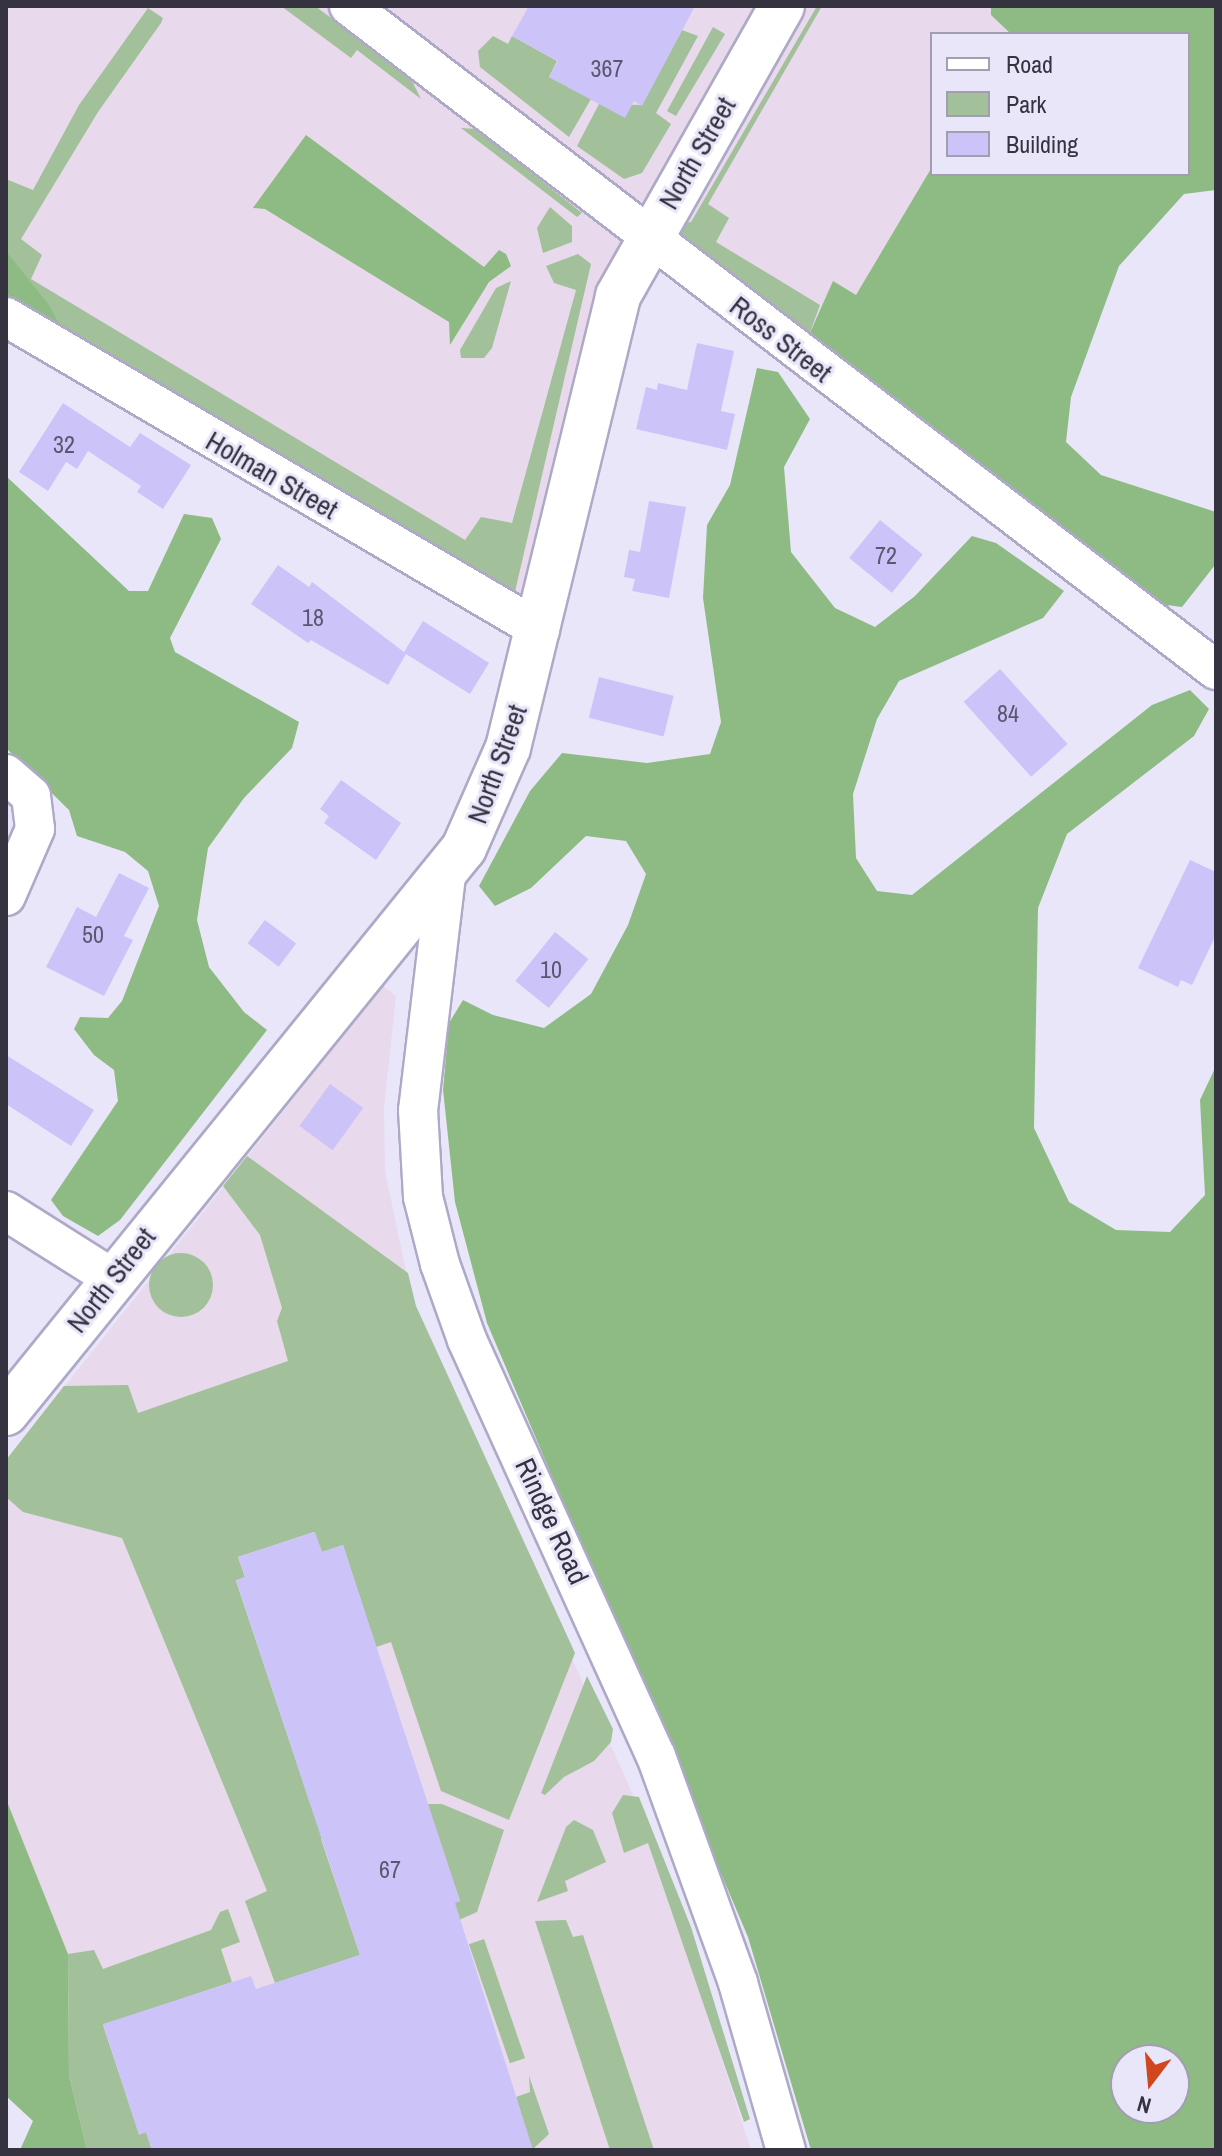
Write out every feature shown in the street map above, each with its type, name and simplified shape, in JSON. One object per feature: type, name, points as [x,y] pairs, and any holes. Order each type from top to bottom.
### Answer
[{"type":"street","name":"Ross Street","points":[[349,6],[1216,670]]},
{"type":"street","name":"North Street","points":[[6,1413],[112,1278],[446,876],[508,748],[540,630],[618,296],[648,237],[782,6]]},
{"type":"street","name":"Holman Street","points":[[6,317],[540,630]]},
{"type":"street","points":[[6,774],[31,796],[35,829],[6,896]]},
{"type":"street","name":"Rindge Road","points":[[446,876],[419,1078],[418,1131],[423,1197],[440,1264],[467,1340],[656,1756],[738,1983],[786,2150]]},
{"type":"street","points":[[6,1211],[112,1278]]},
{"type":"shaded area","points":[[6,6],[1085,6],[1071,32],[930,32],[931,176],[870,407],[649,237],[540,630],[6,317]]},
{"type":"shaded area","points":[[383,986],[396,996],[384,1107],[385,1171],[413,1304],[647,1826],[751,2150],[58,2150],[6,2027],[6,1460]]},
{"type":"green space","points":[[281,6],[315,6],[410,77],[421,99],[357,50],[351,58]]},
{"type":"green space","points":[[817,6],[822,6],[708,204],[729,218],[716,242],[820,305],[809,335],[681,237],[684,223],[691,222]]},
{"type":"green space","points":[[991,6],[1216,6],[1216,190],[1184,194],[1119,266],[1071,397],[1066,442],[1101,475],[1216,512],[1215,565],[1182,607],[1151,603],[809,335],[833,281],[856,295],[930,170],[930,176],[1190,176],[1190,32],[1009,32],[991,15]]},
{"type":"green space","points":[[148,8],[163,18],[161,23],[98,112],[21,239],[42,255],[31,279],[465,540],[481,517],[512,523],[576,290],[554,283],[546,266],[578,254],[591,264],[514,596],[62,329],[6,251],[6,179],[33,190],[79,105]]},
{"type":"green space","points":[[713,27],[725,34],[676,116],[667,111]]},
{"type":"green space","points":[[682,30],[698,36],[656,113],[671,124],[642,173],[624,179],[577,146],[599,104],[641,105]]},
{"type":"green space","points":[[493,36],[508,44],[512,36],[557,61],[549,77],[591,99],[569,137],[480,67],[478,51]]},
{"type":"green space","points":[[461,128],[476,129],[582,213],[577,217]]},
{"type":"green space","points":[[306,135],[484,267],[499,250],[506,254],[511,266],[489,282],[450,345],[449,322],[265,209],[253,208]]},
{"type":"green space","points":[[550,207],[572,226],[572,242],[543,253],[537,228]]},
{"type":"green space","points":[[6,251],[49,305],[62,329],[6,294]]},
{"type":"green space","points":[[511,281],[492,348],[484,358],[461,358],[460,350],[496,288]]},
{"type":"green space","points":[[757,368],[778,372],[810,419],[784,467],[791,552],[835,608],[875,627],[915,596],[972,536],[996,543],[1064,591],[1043,618],[899,681],[877,719],[853,794],[856,858],[877,891],[912,895],[1152,705],[1190,690],[1209,709],[1194,736],[1067,834],[1038,908],[1034,1128],[1069,1202],[1116,1230],[1170,1232],[1205,1195],[1200,1100],[1216,1066],[1216,2150],[811,2150],[748,1937],[487,1323],[455,1202],[443,1090],[449,1023],[463,1000],[493,1015],[544,1028],[591,994],[628,925],[646,874],[626,841],[586,836],[531,888],[495,906],[479,886],[530,791],[562,753],[647,763],[710,754],[721,722],[703,598],[707,525],[730,485]]},
{"type":"green space","points":[[6,476],[129,591],[148,591],[184,514],[212,518],[221,539],[170,638],[175,652],[299,722],[292,748],[244,798],[208,848],[197,920],[209,967],[244,1012],[267,1030],[120,1220],[98,1236],[63,1216],[51,1200],[118,1101],[114,1070],[94,1055],[74,1029],[80,1017],[108,1018],[122,1001],[159,906],[148,871],[125,852],[77,836],[69,810],[6,748]]},
{"type":"green space","points":[[247,1156],[408,1273],[416,1306],[575,1653],[509,1820],[441,1791],[391,1642],[376,1647],[343,1545],[322,1552],[314,1532],[238,1557],[245,1577],[236,1581],[311,1806],[332,1835],[321,1839],[360,1955],[275,1983],[245,1901],[267,1891],[122,1538],[23,1512],[6,1497],[6,1460],[64,1386],[128,1385],[138,1413],[288,1361],[277,1321],[282,1308],[260,1235],[223,1186]]},
{"type":"green space","points":[[181,1253],[199,1259],[207,1267],[213,1285],[207,1303],[199,1311],[181,1317],[163,1311],[155,1303],[149,1285],[155,1267],[163,1259]]},
{"type":"green space","points":[[587,1676],[613,1729],[611,1742],[594,1761],[564,1777],[545,1795],[541,1793]]},
{"type":"green space","points":[[623,1795],[639,1797],[691,1927],[750,2119],[744,2122],[648,1843],[624,1853],[612,1813]]},
{"type":"green space","points":[[6,1799],[68,1954],[69,2075],[87,2150],[20,2150],[33,2121],[6,2096]]},
{"type":"green space","points":[[427,1804],[442,1804],[504,1830],[477,1912],[434,1931],[428,1912],[460,1901]]},
{"type":"green space","points":[[574,1820],[593,1830],[606,1862],[565,1881],[568,1891],[537,1902],[566,1827]]},
{"type":"green space","points":[[228,1909],[240,1942],[221,1949],[232,1982],[103,2025],[139,2134],[146,2132],[152,2150],[87,2150],[69,2075],[68,1954],[94,1950],[103,1969],[211,1930],[220,1912]]},
{"type":"green space","points":[[566,1920],[573,1937],[583,1935],[654,2150],[610,2150],[535,1921]]},
{"type":"green space","points":[[484,1939],[525,2058],[510,2063],[469,1944]]},
{"type":"green space","points":[[529,2076],[549,2134],[532,2150],[516,2097],[530,2092]]},
{"type":"building","points":[[529,6],[695,6],[642,106],[634,101],[625,118],[549,77],[558,61],[512,36]]},
{"type":"building","points":[[697,343],[734,351],[721,411],[735,414],[727,450],[636,429],[646,387],[657,390],[658,383],[687,390]]},
{"type":"building","points":[[63,403],[130,447],[140,433],[191,465],[163,509],[137,492],[141,486],[88,451],[77,469],[66,462],[48,491],[19,472]]},
{"type":"building","points":[[649,501],[686,507],[669,598],[632,591],[635,579],[624,577],[629,550],[640,552]]},
{"type":"building","points":[[880,520],[923,555],[892,593],[849,558]]},
{"type":"building","points":[[278,565],[309,587],[312,582],[404,652],[423,621],[489,663],[470,694],[406,654],[388,685],[311,640],[308,643],[251,604]]},
{"type":"building","points":[[1000,669],[1068,744],[1031,777],[964,702]]},
{"type":"building","points":[[599,677],[674,696],[664,736],[589,718]]},
{"type":"building","points":[[341,780],[401,823],[376,860],[324,823],[329,816],[320,809]]},
{"type":"building","points":[[1190,860],[1216,872],[1216,935],[1192,985],[1181,980],[1178,987],[1138,968]]},
{"type":"building","points":[[119,873],[149,888],[124,936],[133,940],[104,996],[46,967],[77,907],[96,917]]},
{"type":"building","points":[[265,920],[296,943],[279,967],[248,943]]},
{"type":"building","points":[[555,932],[588,959],[549,1008],[515,981]]},
{"type":"building","points":[[6,1055],[94,1110],[71,1146],[6,1104]]},
{"type":"building","points":[[330,1084],[363,1108],[333,1150],[299,1126]]},
{"type":"building","points":[[315,1532],[322,1552],[343,1545],[460,1901],[455,1903],[533,2150],[152,2150],[146,2132],[139,2135],[103,2024],[251,1976],[256,1989],[360,1955],[236,1580],[245,1577],[238,1557]]}]
